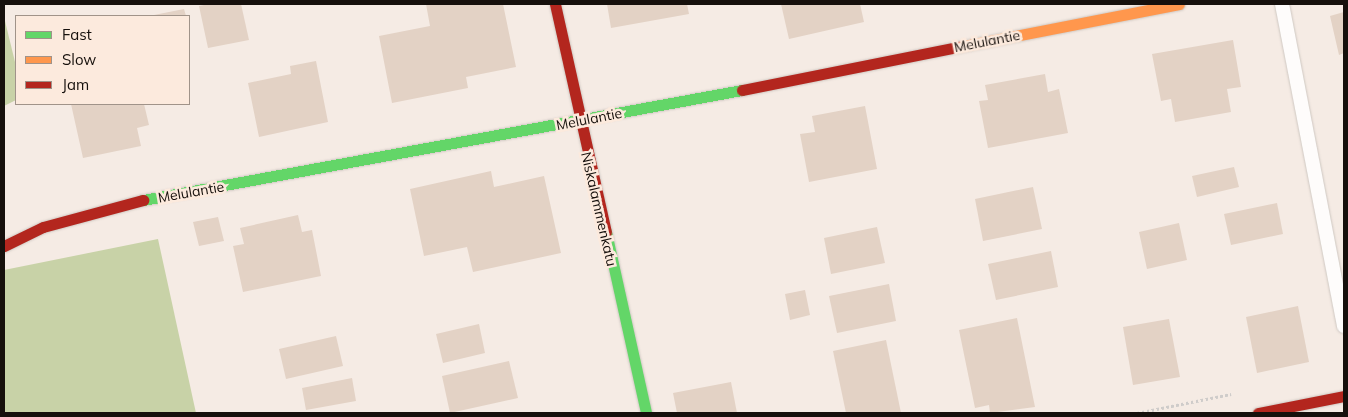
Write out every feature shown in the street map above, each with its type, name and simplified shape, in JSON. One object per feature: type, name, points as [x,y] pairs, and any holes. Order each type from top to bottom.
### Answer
[{"type":"street","name":"Niskalammenkatu","points":[[555,4],[579,121],[646,413]]},
{"type":"street","name":"Melulantie","points":[[4,246],[43,227],[122,204],[579,121],[1179,4]]},
{"type":"street","points":[[1258,413],[1344,396]]},
{"type":"lane","points":[[1282,4],[1344,326]]},
{"type":"green space","points":[[4,17],[15,62],[15,100],[4,106]]},
{"type":"green space","points":[[158,239],[196,413],[4,413],[4,270]]},
{"type":"building","points":[[209,4],[241,4],[249,40],[208,48],[199,6]]},
{"type":"building","points":[[426,4],[503,4],[516,67],[466,77],[468,88],[392,103],[379,36],[430,26]]},
{"type":"building","points":[[607,4],[687,4],[689,14],[611,28]]},
{"type":"building","points":[[781,4],[860,4],[864,22],[789,39]]},
{"type":"building","points":[[184,9],[186,15],[154,15]]},
{"type":"building","points":[[1344,12],[1344,53],[1339,55],[1330,16]]},
{"type":"building","points":[[1233,40],[1241,87],[1227,89],[1231,112],[1175,122],[1171,99],[1161,101],[1152,54]]},
{"type":"building","points":[[316,61],[328,122],[259,137],[248,83],[291,74],[290,66]]},
{"type":"building","points":[[1045,74],[1048,92],[1059,89],[1068,133],[988,148],[979,101],[988,100],[985,85]]},
{"type":"building","points":[[71,105],[144,105],[149,125],[137,128],[141,146],[83,158]]},
{"type":"building","points":[[865,106],[877,169],[809,182],[800,134],[815,132],[812,116]]},
{"type":"building","points":[[1234,167],[1239,187],[1197,197],[1192,176]]},
{"type":"building","points":[[491,171],[494,187],[544,176],[561,253],[473,272],[467,247],[424,256],[410,189]]},
{"type":"building","points":[[1033,187],[1042,229],[983,241],[975,199]]},
{"type":"building","points":[[1277,203],[1283,234],[1231,245],[1224,214]]},
{"type":"building","points":[[298,215],[302,232],[312,230],[321,276],[243,292],[233,246],[244,244],[240,228]]},
{"type":"building","points":[[218,217],[224,241],[199,246],[193,222]]},
{"type":"building","points":[[1179,223],[1187,260],[1147,269],[1139,232]]},
{"type":"building","points":[[877,227],[885,263],[831,274],[824,238]]},
{"type":"building","points":[[1051,251],[1058,287],[996,300],[988,264]]},
{"type":"building","points":[[889,284],[896,321],[837,333],[829,296]]},
{"type":"building","points":[[805,290],[810,315],[790,320],[785,294]]},
{"type":"building","points":[[1298,306],[1309,362],[1257,373],[1246,317]]},
{"type":"building","points":[[1017,318],[1035,407],[990,413],[989,405],[975,408],[959,330]]},
{"type":"building","points":[[1169,319],[1180,377],[1133,385],[1123,327]]},
{"type":"building","points":[[479,324],[485,353],[443,363],[436,334]]},
{"type":"building","points":[[336,336],[343,366],[286,379],[279,349]]},
{"type":"building","points":[[886,340],[901,413],[846,413],[833,351]]},
{"type":"building","points":[[509,361],[518,398],[450,413],[442,376]]},
{"type":"building","points":[[352,378],[356,401],[306,410],[302,388]]},
{"type":"building","points":[[731,382],[737,413],[677,413],[673,393]]},
{"type":"traffic: fast","points":[[143,200],[742,90]]},
{"type":"traffic: fast","points":[[606,232],[646,413]]},
{"type":"traffic: slow","points":[[958,47],[1179,4]]},
{"type":"traffic: jam","points":[[555,4],[606,232]]},
{"type":"traffic: jam","points":[[742,90],[958,47]]},
{"type":"traffic: jam","points":[[4,246],[43,227],[143,200]]},
{"type":"traffic: jam","points":[[1258,413],[1344,396]]}]
